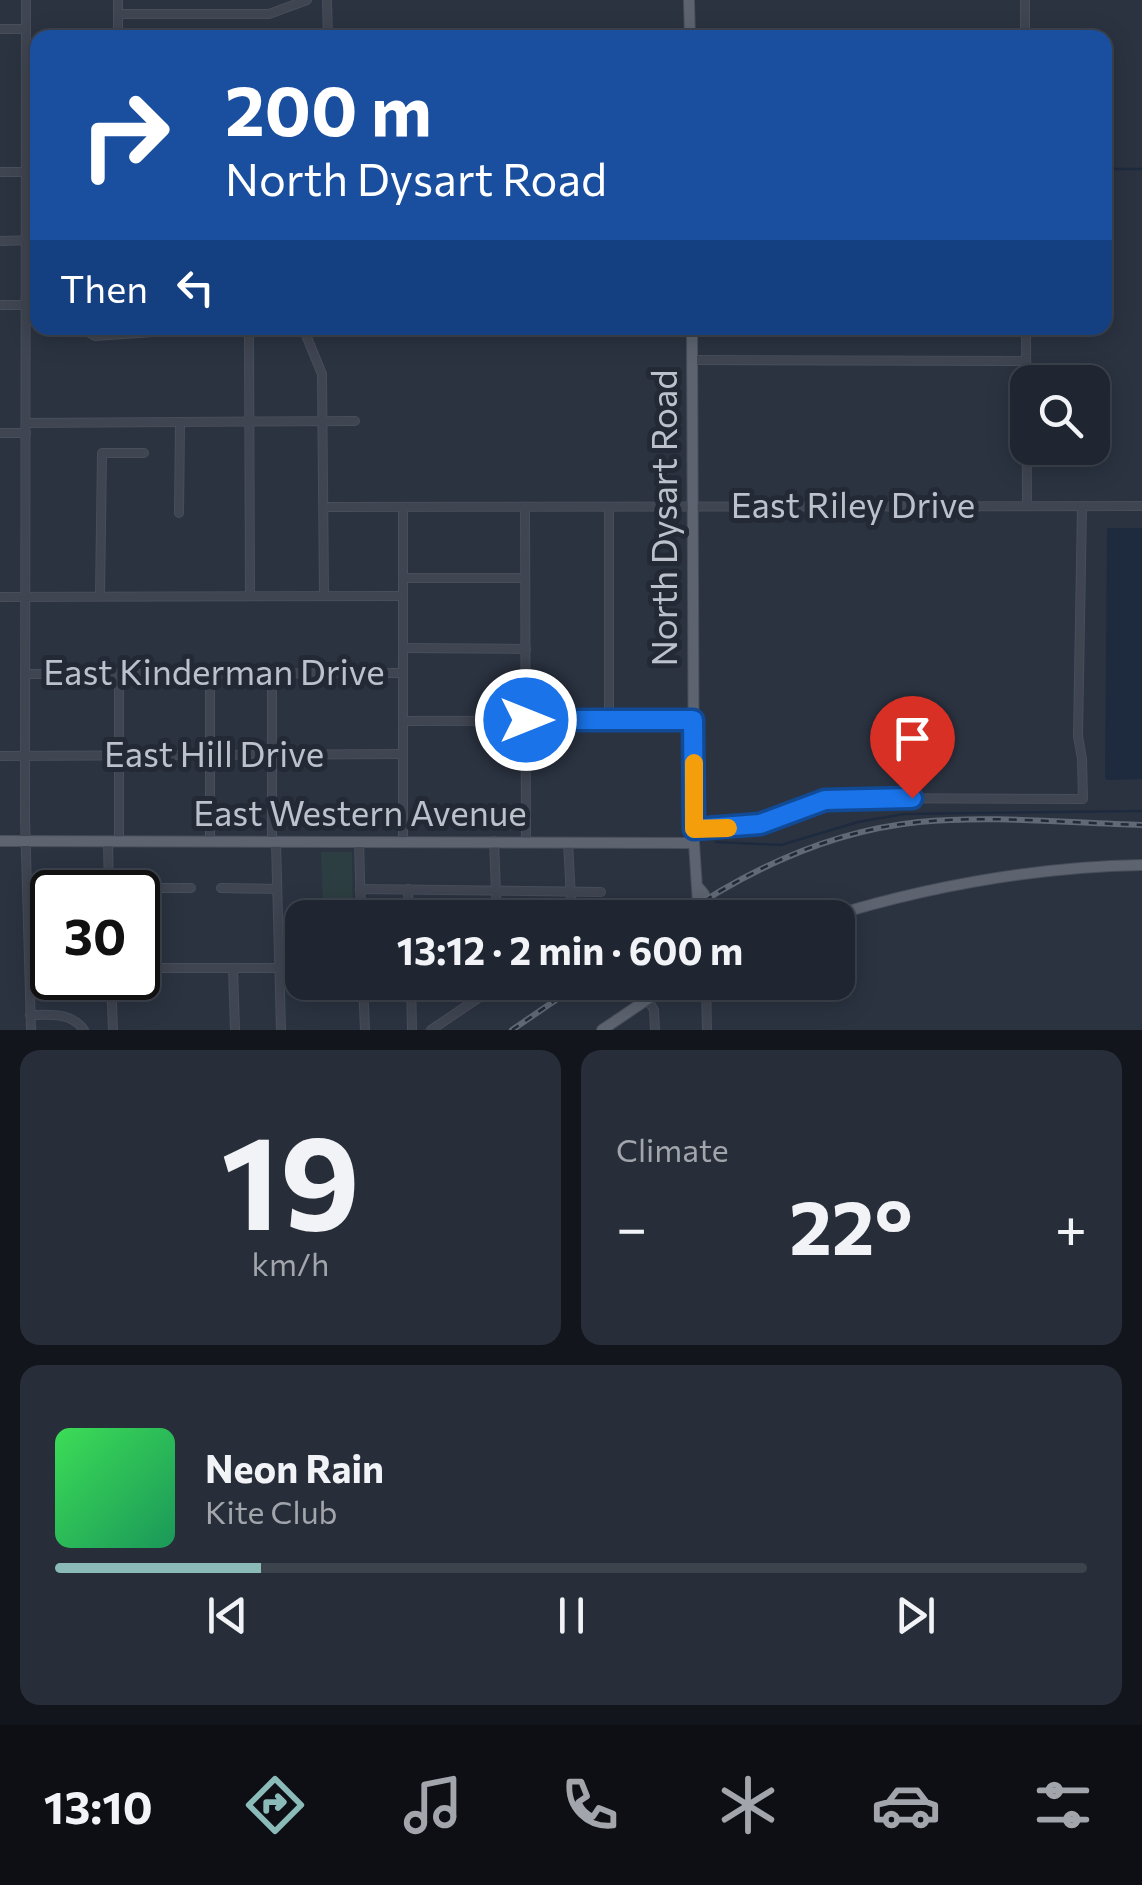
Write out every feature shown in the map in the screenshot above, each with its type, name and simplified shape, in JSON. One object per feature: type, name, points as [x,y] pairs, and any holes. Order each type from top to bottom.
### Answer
[{"type":"main road","points":[[689,0],[690,30]]},
{"type":"main road","name":"North Dysart Road","points":[[692,335],[694,843],[699,888]]},
{"type":"main road","name":"East Western Avenue","points":[[0,841],[694,843]]},
{"type":"main road","points":[[855,909],[985,878],[1068,868],[1142,865]]},
{"type":"main road","points":[[699,888],[705,900]]},
{"type":"main road","points":[[696,900],[699,888]]},
{"type":"main road","points":[[602,1030],[648,1000]]},
{"type":"street","points":[[26,0],[25,674],[31,1030]]},
{"type":"street","points":[[118,0],[118,30]]},
{"type":"street","points":[[118,14],[269,14],[307,0]]},
{"type":"street","points":[[327,0],[328,30]]},
{"type":"street","points":[[1024,0],[1024,30]]},
{"type":"street","points":[[0,29],[26,29]]},
{"type":"street","points":[[0,172],[26,172]]},
{"type":"street","points":[[0,241],[30,241]]},
{"type":"street","points":[[0,305],[30,305]]},
{"type":"street","points":[[248,335],[250,595]]},
{"type":"street","points":[[306,335],[322,374],[324,595]]},
{"type":"street","points":[[1026,335],[1027,505]]},
{"type":"street","points":[[692,360],[1026,361]]},
{"type":"street","points":[[0,433],[26,428],[180,423],[355,422]]},
{"type":"street","points":[[179,513],[180,423]]},
{"type":"street","points":[[100,596],[102,453],[144,453]]},
{"type":"street","points":[[694,829],[760,824],[834,798],[1083,799],[1078,736],[1082,506]]},
{"type":"street","name":"East Riley Drive","points":[[324,507],[1142,506]]},
{"type":"street","points":[[403,507],[404,841]]},
{"type":"street","points":[[525,507],[526,842]]},
{"type":"street","points":[[609,507],[609,720]]},
{"type":"street","points":[[403,578],[526,578]]},
{"type":"street","points":[[0,597],[403,596]]},
{"type":"street","name":"East Kinderman Drive","points":[[403,648],[526,649]]},
{"type":"street","points":[[111,870],[119,755],[119,673]]},
{"type":"street","points":[[210,673],[210,842]]},
{"type":"street","points":[[272,673],[281,1030]]},
{"type":"street","name":"East Kinderman Drive","points":[[25,674],[403,673]]},
{"type":"street","points":[[403,721],[693,720]]},
{"type":"street","name":"East Hill Drive","points":[[0,756],[403,754]]},
{"type":"street","points":[[358,841],[360,900]]},
{"type":"street","points":[[494,841],[496,900]]},
{"type":"street","points":[[568,842],[571,900]]},
{"type":"street","points":[[160,889],[192,888]]},
{"type":"street","points":[[221,888],[277,889]]},
{"type":"street","points":[[408,889],[408,900]]},
{"type":"street","points":[[360,890],[602,892]]},
{"type":"street","points":[[160,968],[279,968]]},
{"type":"street","points":[[234,968],[235,1030]]},
{"type":"street","points":[[112,1000],[113,1030]]},
{"type":"street","points":[[363,1000],[364,1030]]},
{"type":"street","points":[[411,1000],[412,1030]]},
{"type":"street","points":[[431,1030],[475,1000]]},
{"type":"street","points":[[648,1000],[654,1010],[655,1030]]},
{"type":"street","points":[[706,1000],[707,1030]]},
{"type":"street","points":[[30,1015],[69,1017],[84,1030]]},
{"type":"shaded area","points":[[321,852],[352,852],[353,900],[323,900]]},
{"type":"water","points":[[1107,528],[1142,528],[1142,779],[1105,777]]},
{"type":"waterway","points":[[1112,169],[1142,169]]},
{"type":"waterway","points":[[716,842],[781,845],[858,822],[904,814],[1142,811]]},
{"type":"railway","points":[[706,900],[792,855],[886,827],[975,819],[1142,825]]},
{"type":"railway","points":[[512,1030],[556,1000]]},
{"type":"slow traffic","points":[[694,763],[694,829],[728,828]]},
{"type":"route","points":[[526,720],[693,720],[694,829],[760,824],[834,798],[912,798]]}]
